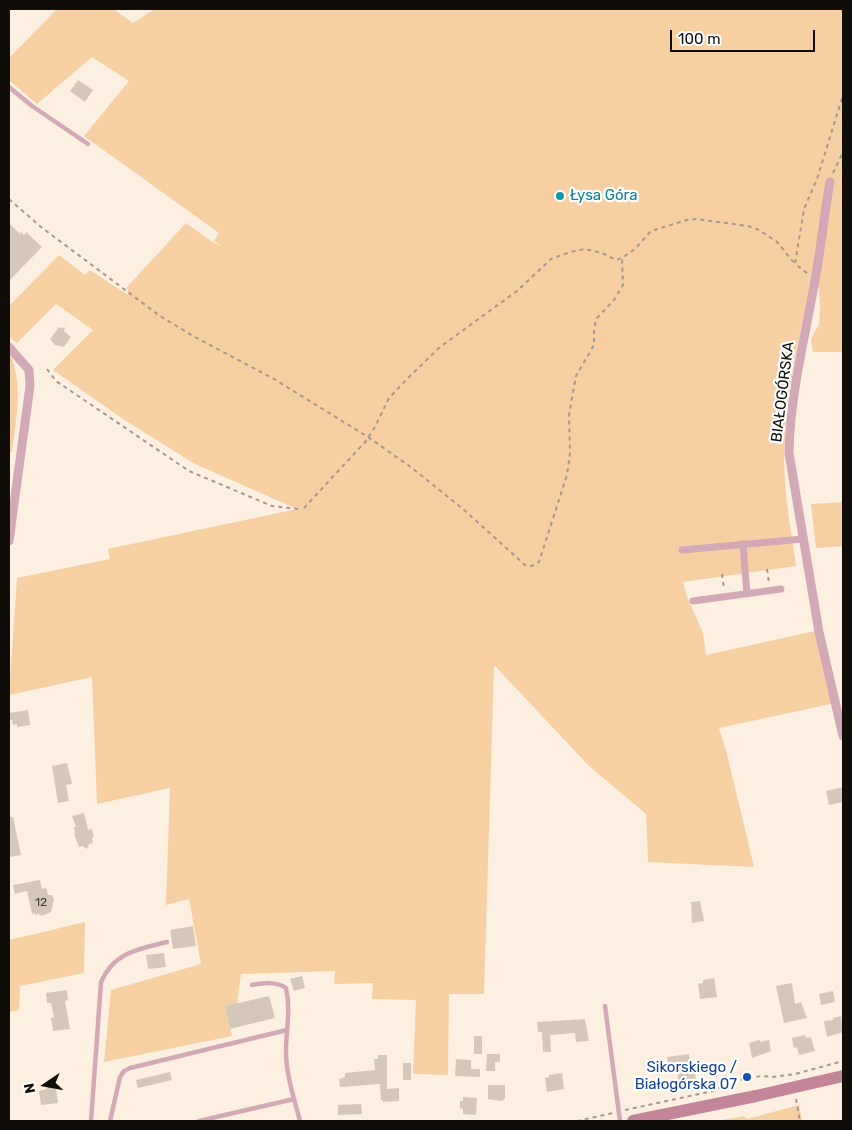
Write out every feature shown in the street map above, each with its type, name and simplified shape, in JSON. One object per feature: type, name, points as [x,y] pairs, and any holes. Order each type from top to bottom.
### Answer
[{"type":"main road","points":[[634,1121],[843,1076]]},
{"type":"street","name":"BIAŁOGÓRSKA","points":[[830,182],[815,279],[797,371],[790,441],[791,468],[819,632],[843,736]]},
{"type":"street","points":[[9,347],[29,370],[30,386],[13,479],[9,541]]},
{"type":"street","points":[[682,550],[803,539]]},
{"type":"street","points":[[743,544],[747,594]]},
{"type":"street","points":[[693,601],[781,589]]},
{"type":"lane","points":[[9,87],[32,106],[88,144]]},
{"type":"lane","points":[[91,1121],[101,982],[106,971],[115,961],[126,954],[144,947],[167,942]]},
{"type":"lane","points":[[252,985],[265,983],[280,984],[286,988],[289,1000],[287,1068],[300,1121]]},
{"type":"lane","points":[[605,1006],[620,1121]]},
{"type":"lane","points":[[110,1121],[120,1077],[124,1071],[287,1030]]},
{"type":"lane","points":[[200,1121],[294,1100]]},
{"type":"path","points":[[795,264],[804,209],[817,179],[843,95]]},
{"type":"path","points":[[830,182],[843,152]]},
{"type":"path","points":[[9,199],[41,227],[160,316],[192,336],[274,379],[368,437],[412,468],[463,509],[525,565],[532,566],[539,562],[567,475],[570,453],[569,416],[576,376],[594,345],[594,328],[597,318],[614,300],[623,285],[622,258]]},
{"type":"path","points":[[304,508],[368,437],[389,398],[440,347],[516,291],[551,259],[584,249],[602,253],[616,260],[635,249],[651,231],[696,219],[748,226],[760,230],[777,242],[795,264],[815,279]]},
{"type":"path","points":[[47,369],[56,381],[190,471],[272,506],[298,509]]},
{"type":"path","points":[[767,570],[769,590]]},
{"type":"path","points":[[722,574],[725,597]]},
{"type":"path","points":[[672,1100],[713,1091],[734,1081],[761,1076],[772,1077],[795,1074],[843,1061]]},
{"type":"path","points":[[796,1099],[800,1121]]},
{"type":"shaded area","points":[[57,9],[113,9],[133,23],[155,9],[843,9],[843,352],[813,352],[811,339],[819,324],[819,288],[810,289],[794,360],[785,433],[785,482],[796,566],[683,582],[687,597],[703,633],[706,655],[815,631],[831,704],[719,728],[754,867],[648,862],[646,814],[588,765],[494,665],[484,994],[449,994],[448,1075],[413,1074],[416,1000],[372,999],[373,983],[334,984],[335,971],[241,974],[237,1004],[225,1007],[232,1036],[104,1062],[111,990],[201,964],[189,899],[166,905],[170,788],[97,804],[92,677],[9,695],[17,578],[110,559],[108,549],[297,509],[195,464],[123,419],[53,370],[93,330],[56,304],[17,343],[9,336],[9,306],[59,255],[85,275],[90,270],[128,295],[127,287],[186,223],[224,248],[214,241],[219,233],[84,136],[129,81],[92,57],[37,104],[9,80],[9,58]]},
{"type":"shaded area","points":[[9,352],[14,364],[18,389],[12,452],[9,452]]},
{"type":"shaded area","points":[[843,502],[843,546],[816,548],[811,504]]},
{"type":"shaded area","points":[[85,922],[84,973],[20,986],[19,1010],[9,1012],[9,940]]},
{"type":"shaded area","points":[[799,1105],[802,1121],[716,1121],[744,1116],[747,1119]]},
{"type":"building","points":[[78,80],[93,90],[85,102],[70,91]]},
{"type":"building","points":[[9,223],[20,234],[21,232],[24,235],[26,232],[42,247],[9,281]]},
{"type":"building","points":[[59,327],[65,327],[64,331],[71,337],[64,347],[55,345],[50,339]]},
{"type":"building","points":[[28,710],[30,725],[17,727],[17,724],[13,725],[12,720],[9,720],[9,713]]},
{"type":"building","points":[[67,763],[72,784],[66,785],[69,801],[58,803],[52,766]]},
{"type":"building","points":[[843,787],[843,802],[829,805],[826,791]]},
{"type":"building","points":[[84,813],[88,830],[92,829],[94,837],[92,837],[93,843],[89,844],[87,849],[82,846],[79,847],[74,834],[74,827],[76,827],[72,816]]},
{"type":"building","points":[[9,817],[13,817],[21,855],[10,857]]},
{"type":"building","points":[[40,880],[42,889],[46,888],[48,895],[52,895],[54,900],[51,912],[42,916],[39,914],[35,915],[35,913],[32,914],[27,891],[15,894],[13,885]]},
{"type":"building","points":[[700,901],[704,921],[692,923],[691,902]]},
{"type":"building","points":[[193,926],[196,946],[173,949],[170,930]]},
{"type":"building","points":[[164,953],[166,967],[148,969],[146,955]]},
{"type":"building","points":[[302,976],[305,988],[294,991],[290,979]]},
{"type":"building","points":[[714,978],[717,997],[700,999],[698,984],[703,983],[703,980]]},
{"type":"building","points":[[792,983],[795,1004],[801,1002],[807,1018],[784,1023],[776,986]]},
{"type":"building","points":[[67,990],[68,1000],[65,1001],[70,1029],[53,1031],[51,1018],[54,1017],[51,1003],[47,1003],[46,993]]},
{"type":"building","points":[[833,991],[835,1002],[821,1005],[819,994]]},
{"type":"building","points":[[269,996],[275,1018],[230,1029],[225,1006]]},
{"type":"building","points":[[841,1016],[843,1032],[827,1037],[824,1021],[833,1020],[833,1018]]},
{"type":"building","points":[[585,1019],[589,1041],[576,1042],[575,1033],[550,1035],[551,1052],[543,1052],[542,1032],[538,1032],[537,1022]]},
{"type":"building","points":[[805,1035],[806,1038],[811,1037],[815,1051],[799,1055],[797,1047],[794,1048],[792,1038]]},
{"type":"building","points":[[474,1036],[482,1036],[482,1054],[474,1054]]},
{"type":"building","points":[[760,1040],[760,1042],[769,1040],[771,1051],[752,1058],[749,1043]]},
{"type":"building","points":[[487,1054],[500,1054],[500,1062],[495,1062],[495,1071],[486,1071]]},
{"type":"building","points":[[689,1054],[691,1073],[695,1073],[697,1087],[680,1090],[677,1072],[669,1073],[667,1057]]},
{"type":"building","points":[[378,1055],[387,1055],[387,1089],[399,1088],[399,1101],[383,1102],[381,1100],[380,1084],[340,1087],[339,1079],[345,1077],[345,1073],[375,1070],[374,1059],[378,1059]]},
{"type":"building","points":[[456,1059],[471,1060],[471,1069],[480,1069],[480,1077],[455,1076]]},
{"type":"building","points":[[403,1063],[411,1063],[411,1080],[403,1080]]},
{"type":"building","points":[[170,1072],[172,1080],[138,1088],[136,1080]]},
{"type":"building","points":[[562,1073],[564,1089],[547,1092],[545,1078],[549,1077],[549,1075]]},
{"type":"building","points":[[55,1083],[58,1103],[41,1105],[39,1091],[47,1089],[46,1085]]},
{"type":"building","points":[[488,1085],[505,1085],[505,1098],[502,1101],[488,1099]]},
{"type":"building","points":[[463,1097],[477,1098],[476,1115],[463,1114],[463,1109],[460,1108],[460,1101],[463,1101]]},
{"type":"building","points":[[361,1104],[362,1114],[338,1115],[338,1105]]},
{"type":"place","name":"Łysa Góra","points":[[560,196]]},
{"type":"place","name":"Sikorskiego / Białogórska 07","points":[[747,1077]]}]
